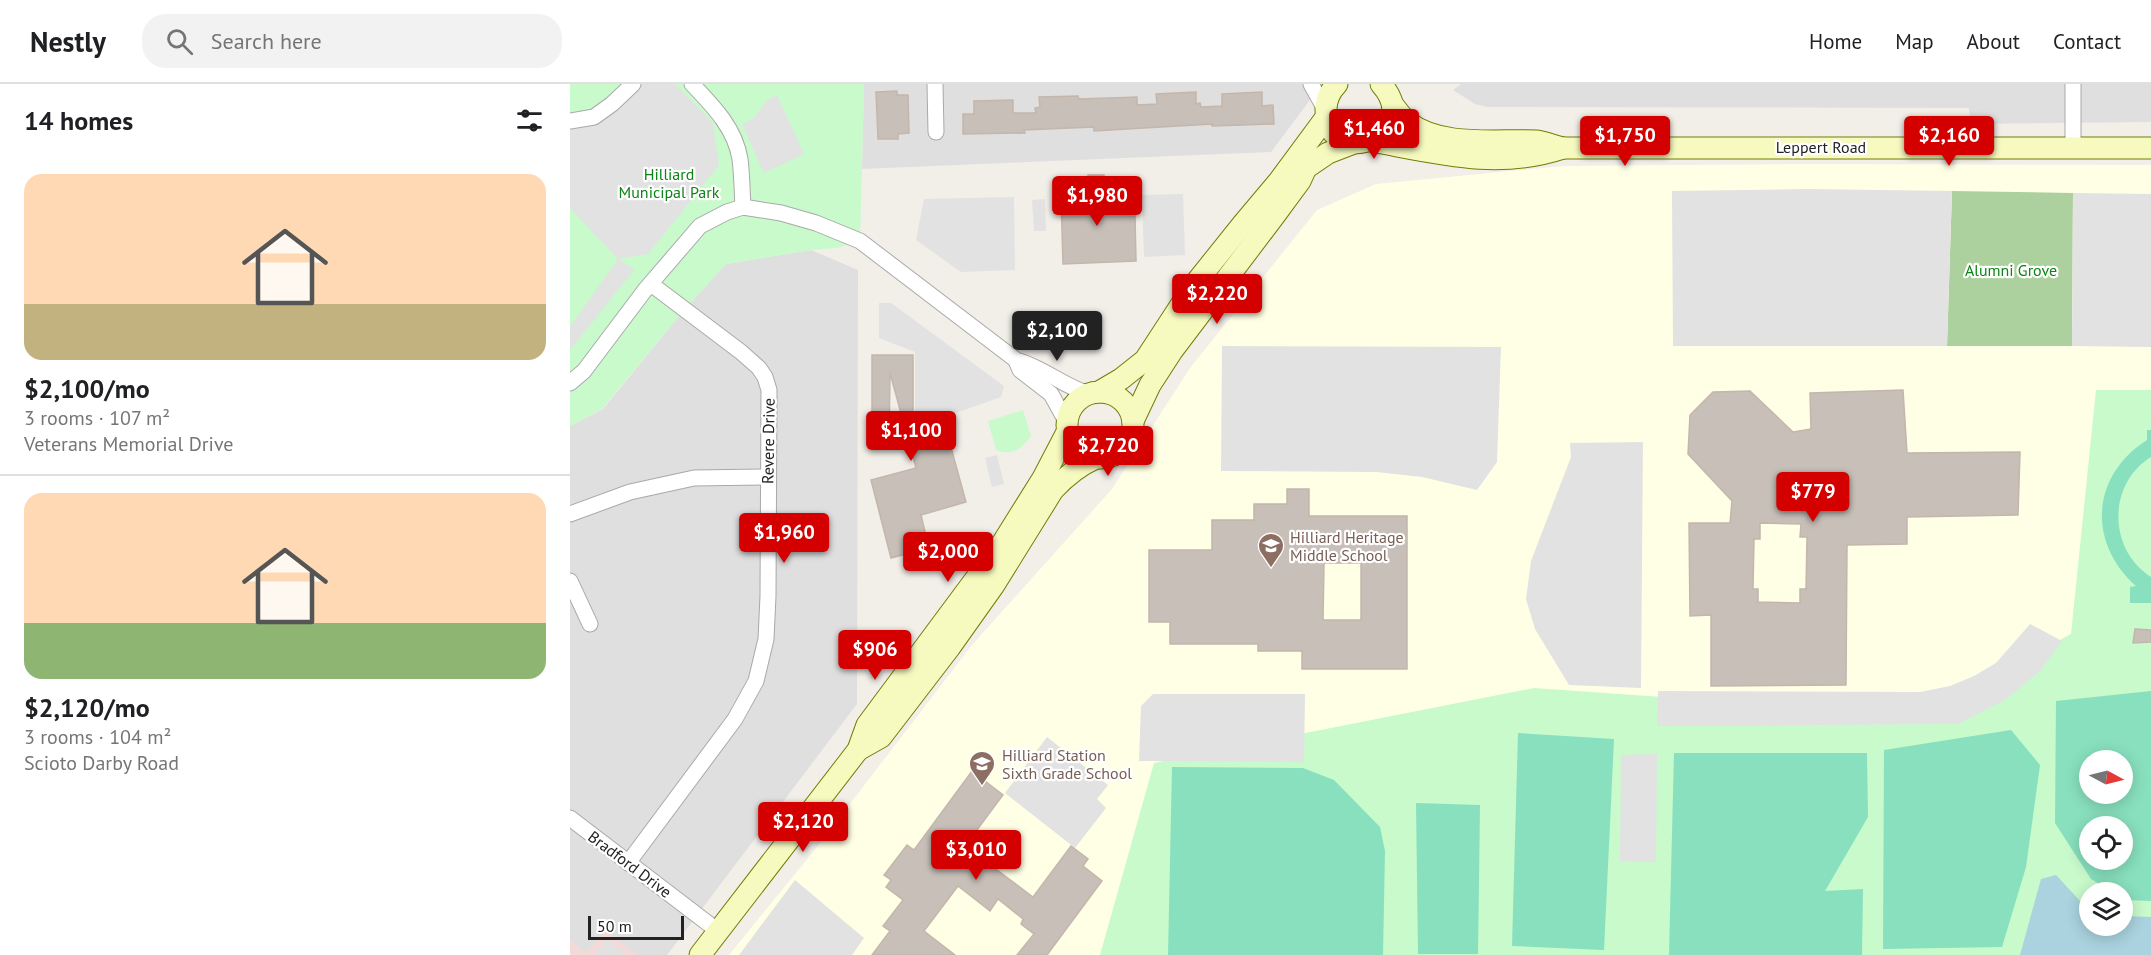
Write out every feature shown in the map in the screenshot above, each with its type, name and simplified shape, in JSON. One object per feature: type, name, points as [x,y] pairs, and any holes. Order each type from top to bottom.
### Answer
[{"type":"main road","points":[[1337,84],[1327,99],[1326,113],[1334,132],[1343,139],[1368,142]]},
{"type":"main road","points":[[1133,421],[1150,385],[1172,351],[1300,181],[1312,178],[1385,132],[1390,122],[1389,92]]},
{"type":"main road","name":"Leppert Road","points":[[1389,92],[1407,121],[1419,129],[1439,135],[1483,142],[1538,141],[1563,148],[2151,148]]},
{"type":"main road","points":[[700,955],[858,750],[867,725],[1003,542],[1043,478],[1066,426],[1070,411],[1076,402],[1121,379],[1145,360],[1194,285],[1280,181],[1326,113]]},
{"type":"main road","name":"Leppert Road","points":[[1368,142],[1482,159],[1538,156],[1563,148]]},
{"type":"main road","points":[[858,750],[881,737],[950,647],[994,585],[1053,490],[1080,466],[1096,459],[1110,457],[1120,452],[1128,443],[1133,433],[1133,421],[1124,402],[1116,396],[1094,393]]},
{"type":"main road","points":[[1066,426],[1071,442],[1078,451],[1096,459]]},
{"type":"street","points":[[570,121],[594,117],[633,84]]},
{"type":"street","points":[[692,84],[727,124],[740,158],[742,207]]},
{"type":"street","points":[[935,84],[936,132]]},
{"type":"street","points":[[1311,84],[1326,113]]},
{"type":"street","points":[[2073,84],[2073,148]]},
{"type":"street","points":[[570,383],[584,370],[700,226],[742,207],[781,213],[808,221],[860,242],[1016,360],[1072,389],[1094,393]]},
{"type":"street","name":"Revere Drive","points":[[628,862],[735,719],[756,681],[766,639],[768,596],[769,375],[651,284]]},
{"type":"street","points":[[1016,360],[1020,370],[1051,394],[1066,426]]},
{"type":"street","points":[[570,514],[630,492],[694,478],[768,477]]},
{"type":"street","points":[[570,581],[590,624]]},
{"type":"street","name":"Bradford Drive","points":[[570,818],[718,931]]},
{"type":"shaded area","points":[[633,84],[675,84],[713,123],[719,165],[648,254],[619,259],[634,270],[570,350],[570,327],[618,259],[570,208],[570,121],[595,117]]},
{"type":"shaded area","points":[[864,84],[1322,84],[1271,152],[862,169]]},
{"type":"shaded area","points":[[1461,84],[2151,84],[2151,122],[1970,124],[1969,108],[1487,107],[1475,104],[1453,90]]},
{"type":"shaded area","points":[[777,95],[804,154],[764,173],[742,124],[754,118],[766,101]]},
{"type":"shaded area","points":[[2151,165],[2151,955],[729,955],[813,852],[972,645],[1112,489],[1190,368],[1317,210],[1376,184],[1563,166]]},
{"type":"shaded area","points":[[1808,189],[1952,191],[1947,346],[1673,346],[1672,191]]},
{"type":"shaded area","points":[[2073,193],[2151,194],[2151,347],[2072,346]]},
{"type":"shaded area","points":[[1183,194],[1185,255],[1144,257],[1142,195]]},
{"type":"shaded area","points":[[1014,197],[1015,270],[961,272],[916,240],[924,199]]},
{"type":"shaded area","points":[[1045,199],[1046,231],[1034,231],[1032,200]]},
{"type":"shaded area","points":[[811,250],[858,270],[857,704],[667,955],[638,955],[605,931],[586,953],[570,940],[570,426],[603,409],[684,310],[726,264]]},
{"type":"shaded area","points":[[879,303],[891,303],[1004,386],[1001,397],[933,421],[915,420],[915,352],[879,338]]},
{"type":"shaded area","points":[[1222,346],[1501,347],[1497,462],[1477,490],[1422,477],[1376,472],[1221,471]]},
{"type":"shaded area","points":[[1643,442],[1641,688],[1569,685],[1535,629],[1526,599],[1531,561],[1571,457],[1570,443]]},
{"type":"shaded area","points":[[997,455],[1004,484],[992,487],[985,458]]},
{"type":"shaded area","points":[[2030,624],[2062,641],[2039,672],[2005,700],[1958,724],[1657,726],[1658,691],[1920,692],[1950,686],[1996,663]]},
{"type":"shaded area","points":[[1153,694],[1305,694],[1304,762],[1139,761],[1141,706]]},
{"type":"shaded area","points":[[1047,737],[1108,785],[1097,799],[1106,808],[1075,848],[1005,793]]},
{"type":"shaded area","points":[[1657,754],[1656,862],[1620,861],[1621,755]]},
{"type":"shaded area","points":[[795,880],[864,938],[852,955],[739,955]]},
{"type":"shaded area","points":[[605,930],[638,955],[570,955],[570,940],[586,953]]},
{"type":"shaded area","points":[[607,939],[626,955],[595,955]]},
{"type":"green space","name":"Hilliard Municipal Park","points":[[570,84],[864,84],[860,241],[837,248],[726,264],[684,310],[602,409],[570,426]]},
{"type":"green space","name":"Alumni Grove","points":[[1952,191],[2073,193],[2072,346],[1947,346]]},
{"type":"green space","points":[[2096,390],[2151,390],[2151,955],[1100,955],[1154,763],[1534,688],[1918,715],[2071,634]]},
{"type":"green space","points":[[1023,410],[1031,436],[1024,445],[1012,452],[996,450],[988,421]]},
{"type":"green space","points":[[2147,430],[2151,430],[2151,457],[2126,483],[2120,500],[2118,517],[2127,551],[2137,565],[2151,577],[2151,603],[2130,603],[2130,587],[2136,586],[2120,569],[2109,550],[2103,530],[2102,510],[2106,490],[2115,472],[2128,455],[2147,440]]},
{"type":"green space","points":[[2151,691],[2151,901],[2133,900],[2133,882],[2096,882],[2085,870],[2133,870],[2133,816],[2079,816],[2079,860],[2055,823],[2056,701]]},
{"type":"green space","points":[[2011,730],[2040,765],[2026,867],[2002,947],[1883,949],[1884,750]]},
{"type":"green space","points":[[1518,733],[1614,739],[1604,950],[1512,946]]},
{"type":"green space","points":[[1674,753],[1867,753],[1868,817],[1825,891],[1863,889],[1862,955],[1669,955]]},
{"type":"green space","points":[[1172,767],[1303,768],[1334,780],[1380,827],[1385,851],[1383,955],[1168,955]]},
{"type":"green space","points":[[1416,803],[1480,805],[1478,954],[1418,954]]},
{"type":"water","points":[[2056,875],[2079,900],[2079,936],[2133,936],[2133,916],[2151,917],[2151,955],[2020,955],[2041,879]]},
{"type":"building","points":[[897,91],[897,95],[908,95],[909,133],[898,134],[898,139],[878,139],[876,92]]},
{"type":"building","points":[[1196,92],[1196,104],[1200,103],[1201,107],[1222,106],[1222,94],[1262,92],[1262,106],[1273,105],[1274,124],[1212,126],[1212,124],[1094,131],[1094,127],[1024,130],[1025,133],[963,134],[963,114],[974,114],[974,101],[1013,100],[1013,113],[1036,113],[1035,108],[1040,107],[1039,97],[1078,96],[1079,99],[1137,97],[1137,105],[1157,104],[1156,94]]},
{"type":"building","points":[[1088,175],[1104,175],[1104,194],[1125,194],[1126,216],[1135,216],[1136,261],[1063,264],[1061,194],[1089,193]]},
{"type":"building","points":[[872,355],[913,355],[913,431],[944,422],[966,502],[921,515],[929,548],[891,558],[871,480],[916,468],[890,373],[889,440],[872,440]]},
{"type":"building","points":[[1903,390],[1907,453],[2020,452],[2018,515],[1907,517],[1907,544],[1847,545],[1846,685],[1711,686],[1711,615],[1690,616],[1689,523],[1730,523],[1732,501],[1688,454],[1690,415],[1713,392],[1750,391],[1793,432],[1811,429],[1810,393]],"holes":[[[1760,523],[1801,524],[1800,537],[1807,537],[1806,589],[1800,589],[1800,603],[1758,602],[1758,589],[1753,589],[1754,539],[1760,539]]]},
{"type":"building","name":"Hilliard Heritage Middle School","points":[[1287,489],[1309,489],[1309,516],[1407,516],[1407,669],[1302,669],[1302,651],[1258,651],[1258,644],[1170,644],[1170,622],[1149,622],[1149,550],[1212,550],[1212,520],[1254,520],[1254,504],[1287,504]],"holes":[[[1324,563],[1361,563],[1361,620],[1323,620]]]},
{"type":"building","points":[[2135,629],[2151,630],[2151,642],[2133,643]]},
{"type":"building","name":"Hilliard Station Sixth Grade School","points":[[972,771],[1003,795],[965,846],[1033,897],[1071,846],[1088,859],[1083,866],[1102,881],[1047,955],[1017,955],[1034,934],[1021,924],[1023,919],[998,899],[990,911],[958,886],[924,931],[955,955],[872,955],[890,931],[883,926],[903,900],[886,887],[891,880],[884,875],[907,845],[914,850]]},
{"type":"place","name":"Hilliard Heritage Middle School","points":[[1271,569]]},
{"type":"place","name":"Hilliard Station Sixth Grade School","points":[[982,787]]}]
